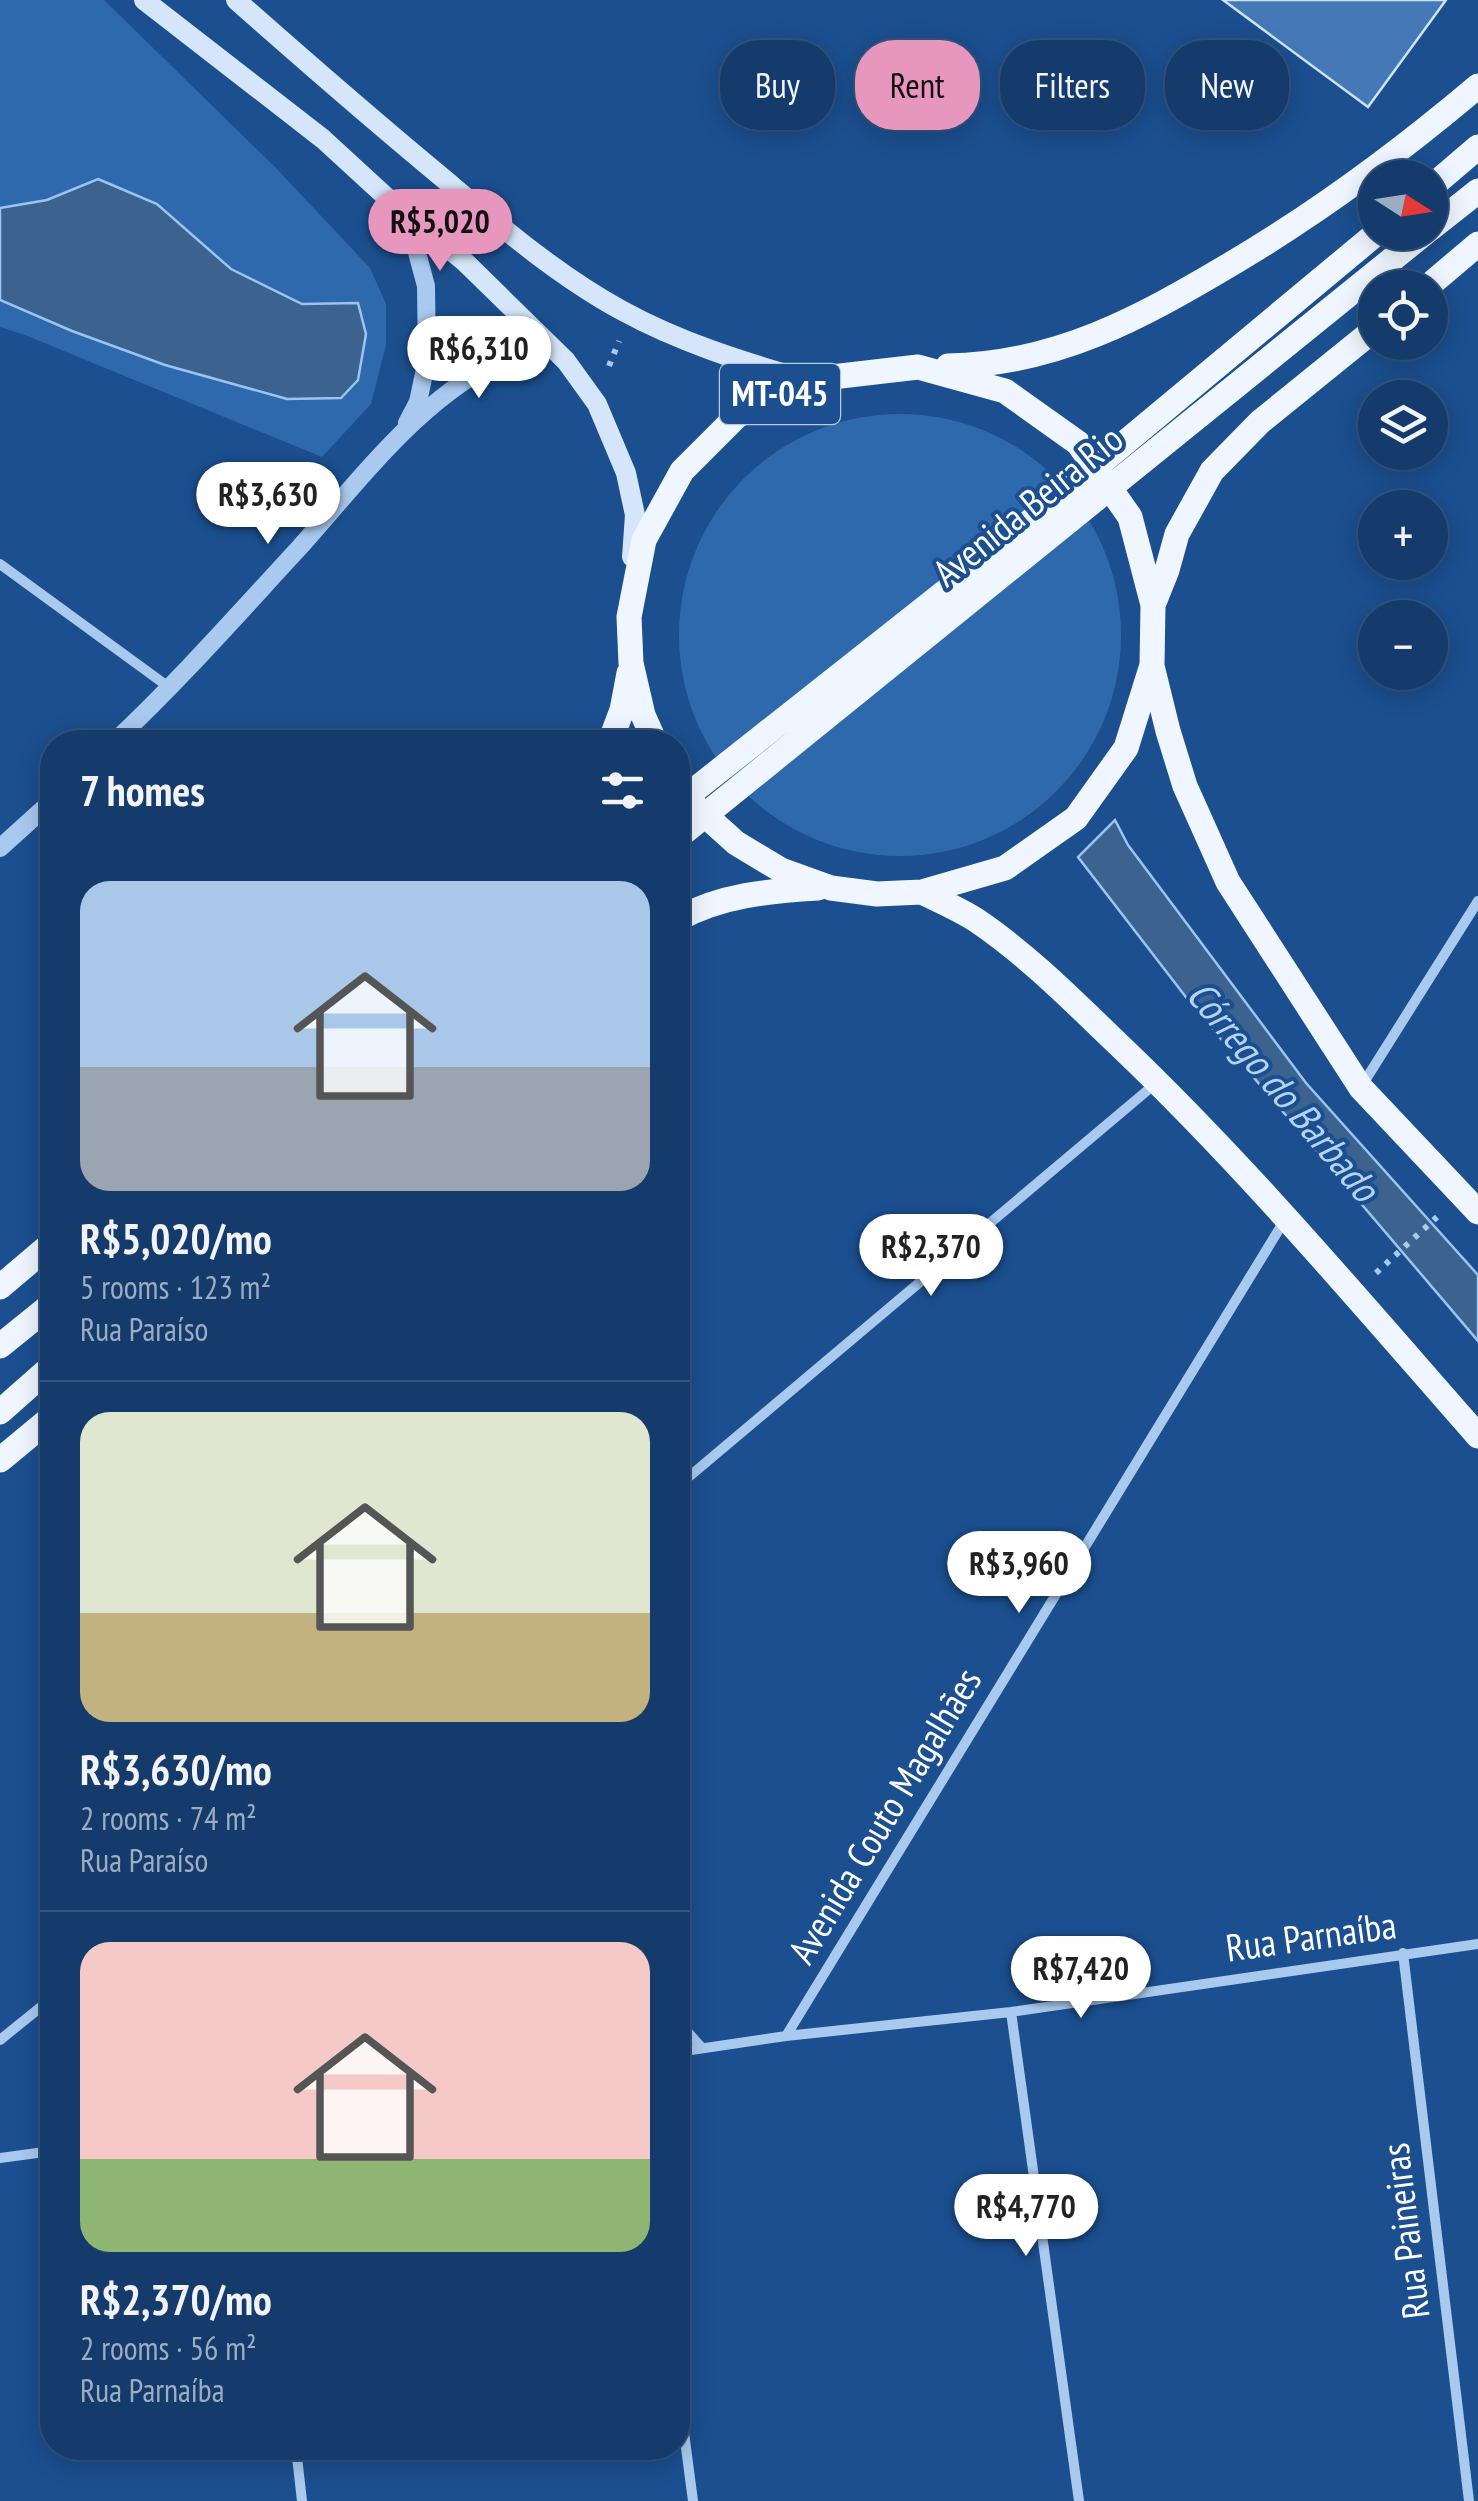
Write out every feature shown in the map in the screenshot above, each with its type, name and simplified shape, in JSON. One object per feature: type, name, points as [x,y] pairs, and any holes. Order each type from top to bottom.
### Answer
[{"type":"main road","name":"MT-045","points":[[144,0],[323,139],[465,262],[566,361],[597,404],[626,473],[634,515],[631,663],[650,730]]},
{"type":"main road","name":"MT-045","points":[[236,0],[359,109],[568,278],[623,311],[673,334],[727,357],[806,380]]},
{"type":"main road","points":[[918,367],[983,366],[1049,352],[1120,326],[1198,284],[1364,178],[1478,86]]},
{"type":"main road","points":[[1448,173],[1478,147]]},
{"type":"main road","name":"Avenida Beira Rio","points":[[1448,215],[1478,191]]},
{"type":"main road","points":[[1447,270],[1478,244]]},
{"type":"main road","points":[[690,794],[955,584],[1358,249]]},
{"type":"main road","name":"Avenida Beira Rio","points":[[690,828],[1405,250]]},
{"type":"main road","points":[[1153,605],[1177,534],[1212,471],[1260,422],[1358,344]]},
{"type":"main road","name":"MT-045","points":[[629,617],[644,540],[682,471],[737,416],[806,380],[918,367],[1005,391],[1078,443],[1130,517],[1153,605],[1152,665],[1168,731],[1185,786],[1228,882],[1361,1088],[1478,1212]]},
{"type":"main road","points":[[614,730],[631,663]]},
{"type":"main road","name":"MT-045","points":[[690,798],[736,843],[781,870],[832,888],[876,894],[922,892],[1005,868],[1076,818],[1126,748],[1152,665]]},
{"type":"main road","points":[[690,912],[730,898],[774,890],[832,888]]},
{"type":"main road","name":"MT-045","points":[[922,892],[977,921],[1018,953],[1158,1082],[1286,1217],[1478,1436]]},
{"type":"main road","points":[[0,1286],[40,1253]]},
{"type":"main road","points":[[0,1346],[40,1314]]},
{"type":"main road","points":[[0,1412],[40,1377]]},
{"type":"main road","points":[[0,1460],[40,1426]]},
{"type":"street","points":[[400,437],[418,402],[426,360],[426,286],[407,215]]},
{"type":"street","points":[[127,730],[171,689],[400,437],[443,396],[486,367],[516,353],[549,345]]},
{"type":"street","points":[[0,564],[171,689]]},
{"type":"street","points":[[0,848],[40,812]]},
{"type":"street","points":[[1361,1088],[1478,901]]},
{"type":"street","points":[[690,1476],[1158,1082]]},
{"type":"street","name":"Avenida Couto Magalhães","points":[[786,2036],[1286,1217]]},
{"type":"street","name":"Rua Parnaíba","points":[[690,2049],[1012,2012],[1478,1944]]},
{"type":"street","name":"Rua Paineiras","points":[[1404,1954],[1469,2501]]},
{"type":"street","points":[[0,2040],[40,2008]]},
{"type":"street","points":[[1012,2012],[1079,2501]]},
{"type":"street","points":[[690,2035],[701,2047]]},
{"type":"street","points":[[0,2158],[40,2152]]},
{"type":"street","points":[[297,2460],[302,2501]]},
{"type":"street","points":[[688,2460],[693,2501]]},
{"type":"path","points":[[1386,1264],[1435,1220]]},
{"type":"shaded area","points":[[0,0],[104,0],[276,168],[370,268],[386,304],[386,345],[371,404],[322,457],[0,327]]},
{"type":"shaded area","points":[[900,414],[943,418],[985,430],[1023,451],[1057,478],[1084,512],[1105,550],[1117,592],[1121,635],[1117,678],[1105,720],[1084,758],[1057,792],[1023,819],[985,840],[943,852],[900,856],[857,852],[815,840],[777,819],[743,792],[716,758],[695,720],[683,678],[679,635],[683,592],[695,550],[716,512],[743,478],[777,451],[815,430],[857,418]]},
{"type":"water","points":[[98,179],[157,204],[231,269],[302,304],[358,303],[366,334],[358,380],[341,398],[287,399],[165,365],[0,300],[0,208],[47,200]]},
{"type":"water","name":"Córrego do Barbado","points":[[1115,820],[1128,845],[1306,1083],[1478,1275],[1478,1341],[1192,1005],[1078,857]]},
{"type":"building","points":[[1223,0],[1446,0],[1368,107],[1289,49],[1289,40],[1277,40]]}]
